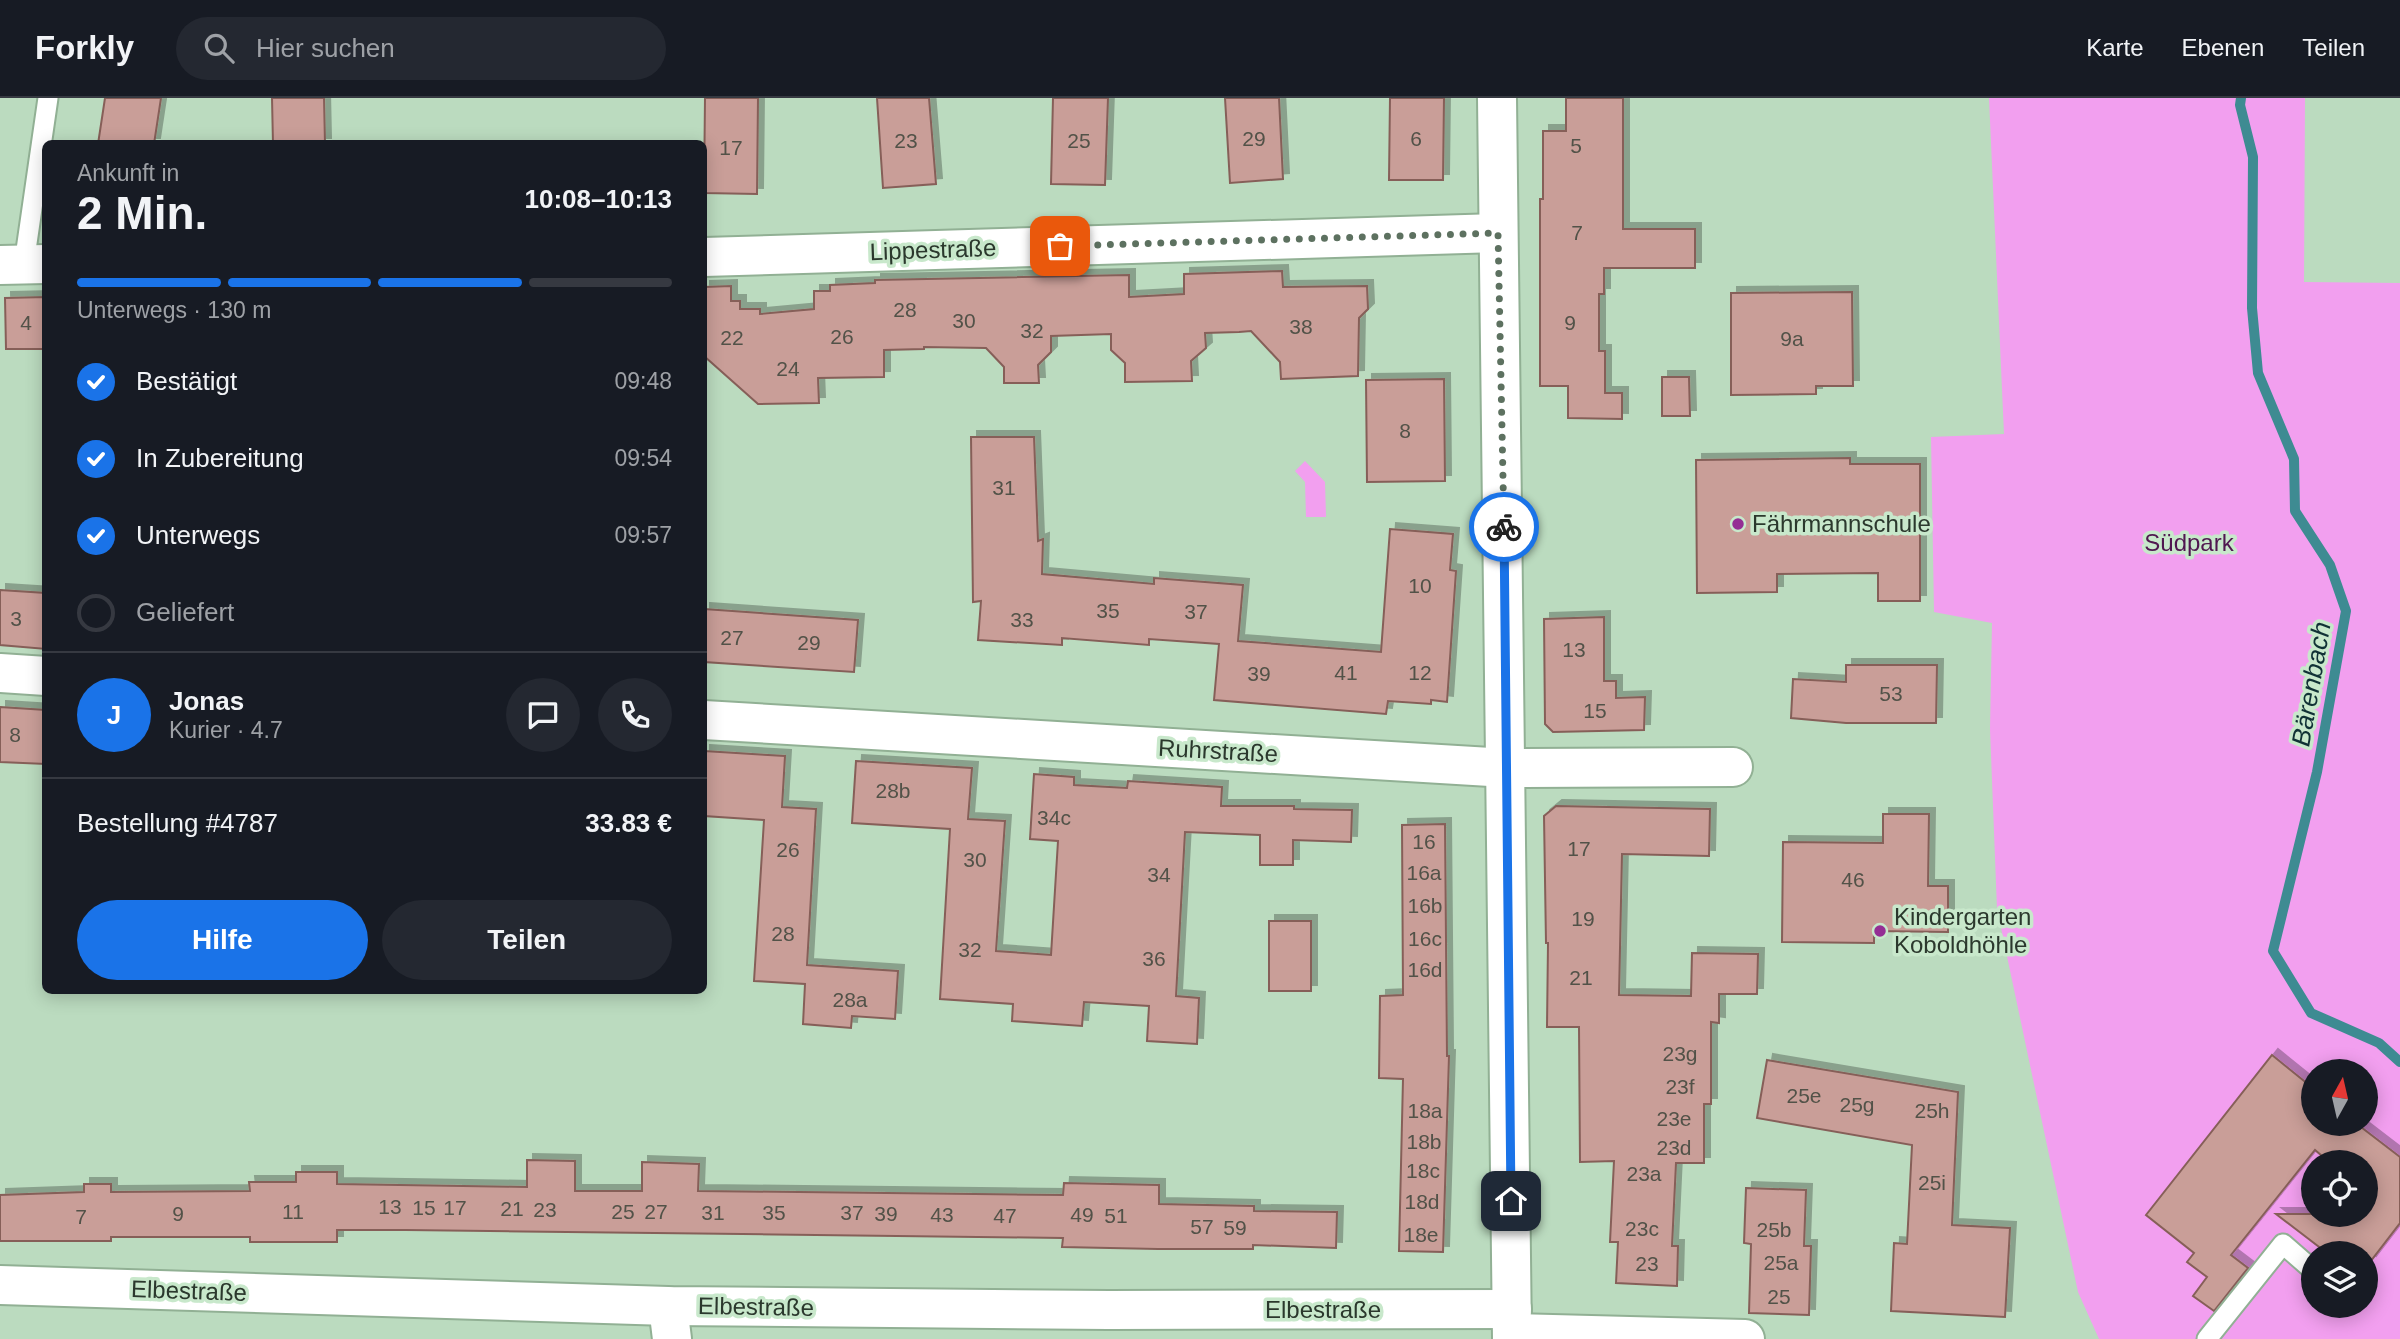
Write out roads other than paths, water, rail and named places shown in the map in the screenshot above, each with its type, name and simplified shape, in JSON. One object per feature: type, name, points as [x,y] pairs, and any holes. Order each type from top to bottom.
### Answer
[{"type":"street","points":[[1497,98],[1512,1327]]},
{"type":"street","name":"Lippestraße","points":[[707,257],[1498,233]]},
{"type":"street","points":[[0,673],[42,676]]},
{"type":"street","name":"Ruhrstraße","points":[[707,720],[1507,768],[1733,766]]},
{"type":"street","name":"Elbestraße","points":[[0,1285],[670,1322],[1512,1327],[1745,1339]]},
{"type":"lane","points":[[23,264],[48,98]]},
{"type":"lane","points":[[2207,1339],[2283,1244],[2301,1260]]},
{"type":"waterway","name":"Bärenbach","points":[[2241,98],[2240,105],[2253,157],[2252,308],[2258,373],[2294,459],[2295,511],[2330,565],[2346,611],[2317,772],[2273,951],[2311,1013],[2379,1043],[2400,1062]]},
{"type":"place","name":"Fährmannschule","points":[[1738,524]]},
{"type":"place","name":"Kindergarten Koboldhöhle","points":[[1880,931]]},
{"type":"park label","name":"Südpark","points":[[2189,543]]}]
